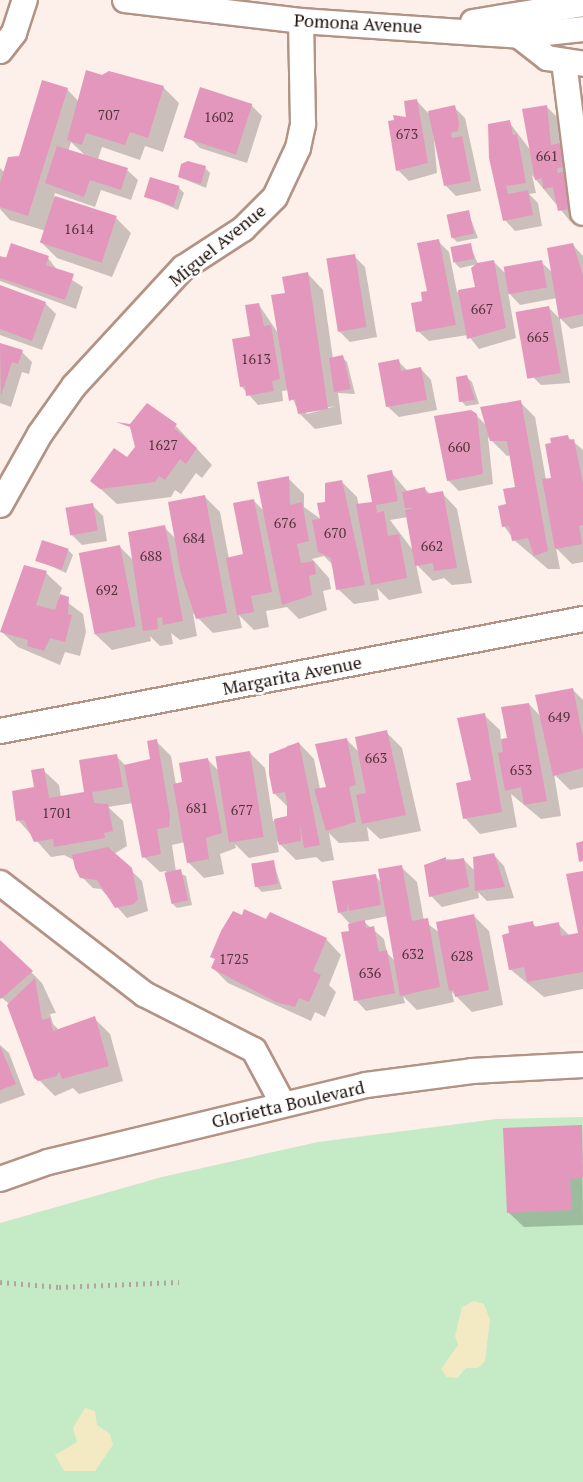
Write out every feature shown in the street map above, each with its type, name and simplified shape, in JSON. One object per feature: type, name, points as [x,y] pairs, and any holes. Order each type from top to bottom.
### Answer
[{"type":"street","points":[[0,51],[14,33],[25,0]]},
{"type":"street","name":"Pomona Avenue","points":[[125,0],[301,21],[437,27],[519,36],[583,29]]},
{"type":"street","points":[[437,27],[583,4]]},
{"type":"street","name":"Miguel Avenue","points":[[0,505],[40,434],[74,386],[183,268],[243,229],[275,197],[298,148],[303,124],[301,21]]},
{"type":"street","points":[[519,36],[547,58],[573,63],[583,213]]},
{"type":"street","name":"Margarita Avenue","points":[[0,731],[583,619]]},
{"type":"street","points":[[0,883],[144,993],[254,1050],[283,1104]]},
{"type":"street","name":"Glorietta Boulevard","points":[[0,1179],[48,1162],[366,1085],[472,1071],[583,1065]]},
{"type":"path","points":[[0,1282],[60,1287],[179,1282]]},
{"type":"green space","points":[[583,1117],[583,1482],[0,1482],[0,1223],[162,1177],[318,1142],[497,1119]]},
{"type":"sand","points":[[474,1301],[484,1304],[490,1320],[485,1361],[478,1368],[466,1368],[457,1378],[447,1377],[441,1369],[458,1345],[455,1336],[462,1307]]},
{"type":"sand","points":[[85,1408],[95,1411],[97,1425],[110,1434],[113,1445],[95,1471],[64,1471],[55,1455],[77,1442],[73,1428]]},
{"type":"building","points":[[86,70],[102,75],[109,71],[164,86],[148,138],[130,132],[125,145],[86,133],[82,145],[67,140]]},
{"type":"building","points":[[42,80],[68,88],[28,216],[0,207],[0,183],[8,157],[19,156]]},
{"type":"building","points":[[200,87],[252,104],[236,154],[184,137]]},
{"type":"building","points":[[417,99],[428,163],[396,171],[388,121],[394,120],[393,115],[406,117],[404,101]]},
{"type":"building","points":[[455,105],[459,123],[458,131],[451,133],[452,138],[462,136],[471,181],[444,186],[428,111]]},
{"type":"building","points":[[547,105],[551,145],[561,143],[566,167],[557,168],[558,173],[567,171],[574,208],[558,211],[553,187],[543,189],[542,178],[535,180],[522,109]]},
{"type":"building","points":[[510,120],[513,135],[517,134],[526,183],[506,186],[508,194],[528,190],[533,215],[503,221],[489,158],[488,124]]},
{"type":"building","points":[[57,146],[128,168],[121,190],[90,180],[84,197],[45,183]]},
{"type":"building","points":[[188,161],[206,166],[201,184],[178,177],[181,164]]},
{"type":"building","points":[[150,177],[180,186],[174,206],[144,197]]},
{"type":"building","points":[[55,196],[117,216],[102,263],[40,243]]},
{"type":"building","points":[[469,210],[474,233],[451,238],[447,215]]},
{"type":"building","points":[[439,239],[456,325],[416,332],[411,303],[422,301],[421,292],[427,291],[417,243]]},
{"type":"building","points":[[11,243],[49,256],[46,265],[74,274],[65,300],[0,278],[0,256],[6,258]]},
{"type":"building","points":[[471,243],[474,259],[453,263],[450,247]]},
{"type":"building","points":[[573,243],[583,276],[583,314],[559,319],[547,248]]},
{"type":"building","points":[[355,254],[367,327],[338,332],[326,259]]},
{"type":"building","points":[[494,260],[506,328],[467,339],[458,290],[475,287],[471,268],[477,263]]},
{"type":"building","points":[[542,260],[547,288],[508,294],[504,267]]},
{"type":"building","points":[[308,272],[328,409],[298,414],[295,399],[289,401],[271,295],[285,293],[282,277]]},
{"type":"building","points":[[0,285],[46,302],[32,341],[0,329]]},
{"type":"building","points":[[259,303],[264,326],[271,325],[280,379],[272,381],[274,391],[246,396],[245,386],[240,387],[232,339],[250,336],[245,305]]},
{"type":"building","points":[[549,306],[561,373],[527,379],[516,312]]},
{"type":"building","points":[[0,343],[23,350],[18,364],[12,362],[1,396]]},
{"type":"building","points":[[343,355],[351,389],[334,392],[329,358]]},
{"type":"building","points":[[399,359],[401,371],[421,367],[427,400],[386,407],[378,363]]},
{"type":"building","points":[[467,375],[475,400],[459,402],[456,377]]},
{"type":"building","points":[[521,400],[548,551],[534,556],[528,538],[512,541],[509,526],[502,527],[498,506],[506,504],[503,489],[515,487],[507,441],[490,441],[480,407]]},
{"type":"building","points":[[147,403],[177,424],[174,428],[197,448],[186,464],[180,459],[165,480],[159,476],[155,482],[100,489],[90,481],[114,448],[127,457],[135,447],[130,427],[116,422],[130,424]]},
{"type":"building","points":[[471,410],[477,414],[483,474],[447,481],[434,416]]},
{"type":"building","points":[[568,435],[569,440],[574,439],[583,484],[583,525],[579,526],[582,544],[555,549],[542,479],[551,478],[545,444],[551,443],[550,438]]},
{"type":"building","points":[[392,470],[398,501],[376,505],[377,513],[384,511],[388,536],[399,534],[407,578],[371,585],[356,504],[372,502],[367,475]]},
{"type":"building","points":[[289,476],[290,505],[302,502],[309,541],[297,544],[301,563],[314,561],[316,574],[309,576],[312,595],[282,605],[257,482]]},
{"type":"building","points":[[342,480],[365,585],[336,590],[331,558],[318,552],[312,520],[320,519],[317,503],[325,502],[325,483]]},
{"type":"building","points":[[425,487],[426,494],[443,491],[457,568],[434,571],[433,563],[415,566],[405,510],[414,508],[405,508],[402,492]]},
{"type":"building","points":[[205,495],[227,613],[196,619],[181,574],[168,502]]},
{"type":"building","points":[[254,499],[272,592],[251,596],[254,612],[237,615],[226,558],[243,554],[233,503]]},
{"type":"building","points":[[93,503],[98,531],[70,535],[65,508]]},
{"type":"building","points":[[165,525],[183,621],[163,625],[162,617],[157,618],[158,629],[143,631],[128,532]]},
{"type":"building","points":[[42,540],[69,549],[62,570],[35,561]]},
{"type":"building","points":[[120,545],[136,626],[95,634],[79,553]]},
{"type":"building","points":[[24,565],[47,571],[36,605],[55,610],[60,594],[69,597],[68,614],[72,615],[65,642],[50,638],[44,651],[27,646],[28,640],[0,632]]},
{"type":"building","points":[[573,688],[583,738],[583,768],[553,776],[535,695]]},
{"type":"building","points":[[529,703],[547,801],[524,805],[521,787],[505,791],[498,753],[503,752],[501,739],[507,738],[501,707]]},
{"type":"building","points":[[485,713],[502,812],[463,819],[456,783],[471,780],[457,718]]},
{"type":"building","points":[[387,730],[406,815],[362,824],[356,795],[366,793],[355,737]]},
{"type":"building","points":[[347,738],[356,785],[349,787],[356,822],[326,831],[314,789],[326,787],[315,744]]},
{"type":"building","points":[[157,739],[170,816],[169,827],[157,829],[161,854],[142,858],[124,765],[150,759],[147,741]]},
{"type":"building","points":[[299,742],[320,845],[304,848],[300,824],[301,841],[279,845],[274,819],[287,816],[287,802],[285,792],[273,794],[269,774],[269,754]]},
{"type":"building","points":[[250,751],[264,837],[229,842],[215,756]]},
{"type":"building","points":[[117,754],[123,787],[92,792],[94,803],[108,804],[113,831],[104,833],[105,838],[54,847],[53,839],[34,842],[24,820],[16,821],[12,791],[34,787],[31,770],[44,768],[49,798],[84,792],[79,760]]},
{"type":"building","points":[[208,758],[222,833],[206,838],[209,859],[187,863],[173,784],[182,782],[179,763]]},
{"type":"building","points":[[583,841],[583,861],[579,862],[576,843]]},
{"type":"building","points":[[108,847],[132,868],[138,899],[134,904],[115,908],[97,880],[80,878],[75,868],[72,855]]},
{"type":"building","points":[[494,853],[505,887],[475,891],[473,857]]},
{"type":"building","points":[[446,857],[446,861],[464,858],[469,887],[429,897],[424,865]]},
{"type":"building","points":[[274,860],[278,884],[255,887],[251,864]]},
{"type":"building","points":[[402,865],[412,921],[428,918],[440,987],[400,996],[378,869]]},
{"type":"building","points":[[181,869],[188,900],[172,904],[164,873]]},
{"type":"building","points":[[583,871],[583,972],[527,982],[524,967],[509,970],[502,935],[509,933],[508,926],[533,921],[534,927],[559,922],[561,936],[578,933],[566,874]]},
{"type":"building","points":[[376,874],[381,905],[349,911],[348,904],[347,911],[338,913],[332,881]]},
{"type":"building","points":[[244,909],[266,919],[270,912],[327,938],[313,971],[321,975],[309,1002],[299,998],[295,1007],[276,1002],[211,968],[215,959],[210,957],[221,931],[233,911],[242,915]]},
{"type":"building","points":[[474,914],[489,990],[455,997],[454,990],[449,991],[436,922]]},
{"type":"building","points":[[365,920],[366,928],[374,926],[379,952],[387,950],[395,993],[354,1001],[341,932],[349,931],[348,924]]},
{"type":"building","points":[[0,940],[33,971],[1,999],[0,998]]},
{"type":"building","points":[[35,978],[42,1020],[50,1018],[53,1031],[95,1016],[109,1066],[62,1079],[59,1071],[57,1076],[38,1081],[34,1078],[7,1005]]},
{"type":"building","points":[[0,1046],[16,1084],[0,1090]]},
{"type":"building","points":[[582,1125],[583,1178],[570,1179],[572,1210],[507,1213],[503,1128]]}]
